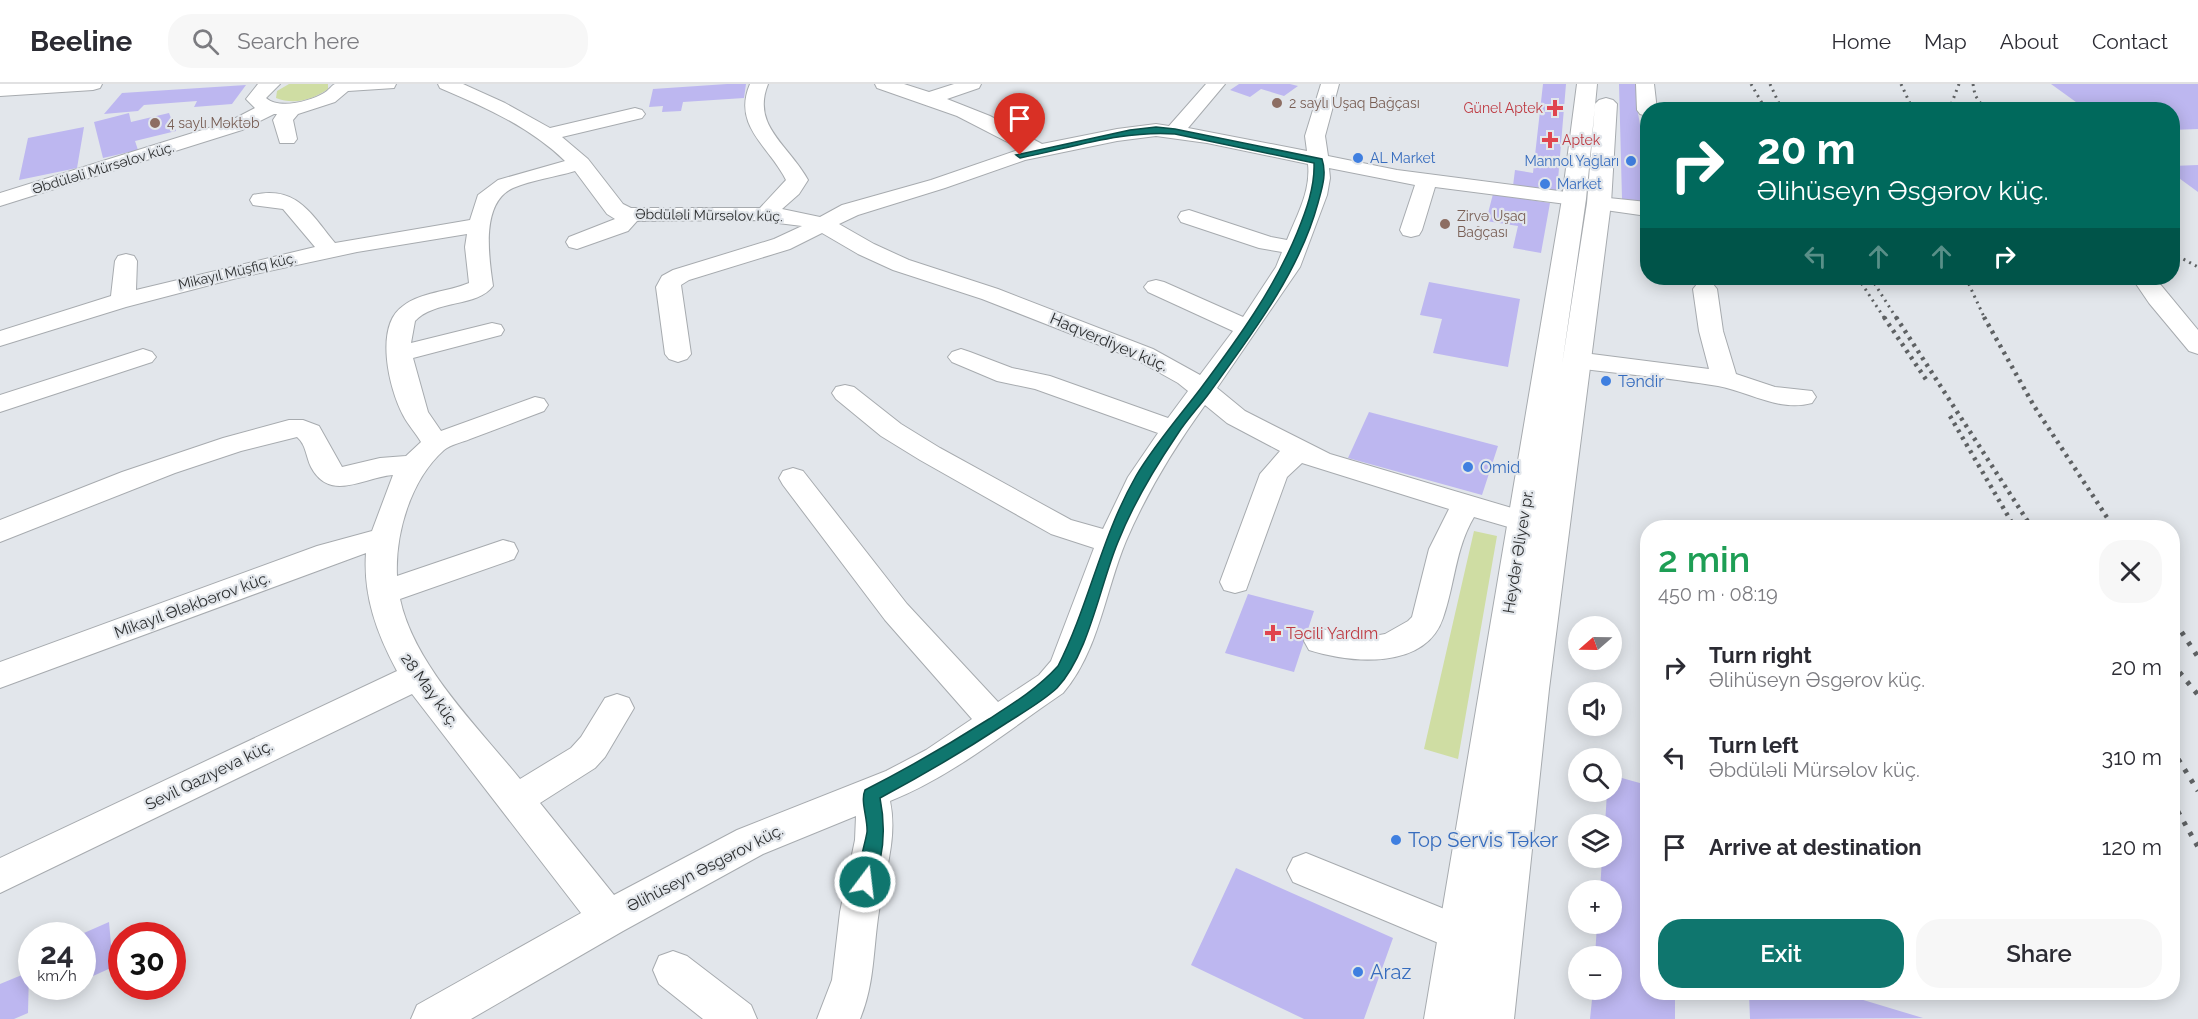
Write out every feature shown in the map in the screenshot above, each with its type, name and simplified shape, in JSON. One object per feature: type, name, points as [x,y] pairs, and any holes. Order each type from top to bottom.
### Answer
[{"type":"main road","name":"Heydər Əliyev pr.","points":[[1491,1019],[1531,688],[1576,360],[1586,201],[1587,84]]},
{"type":"main road","name":"Heydər Əliyev pr.","points":[[1447,1019],[1522,521],[1607,84]]},
{"type":"main road","points":[[1522,521],[1554,529]]},
{"type":"street","points":[[0,90],[93,84]]},
{"type":"street","points":[[271,84],[262,90],[256,99],[264,106],[271,108],[292,108],[326,100],[344,85],[387,84]]},
{"type":"street","name":"Əbdüləli Mürsəlov küç.","points":[[447,84],[504,109],[549,134],[581,163],[601,186],[619,213],[789,216],[823,224]]},
{"type":"street","points":[[759,84],[753,94],[751,104],[753,117],[797,180],[794,188],[775,201],[765,215]]},
{"type":"street","points":[[884,84],[931,98],[1005,131],[1039,151]]},
{"type":"street","points":[[931,98],[972,84]]},
{"type":"street","points":[[1175,131],[1216,84]]},
{"type":"street","name":"Əlihüseyn Əsgərov küç.","points":[[432,1019],[609,918],[760,838],[871,795],[938,760],[1051,684],[1063,670],[1072,652],[1111,542],[1142,477],[1174,429],[1205,390],[1288,267],[1317,195],[1320,178],[1315,136],[1330,84]]},
{"type":"street","points":[[1645,84],[1646,102]]},
{"type":"street","name":"Əbdüləli Mürsəlov küç.","points":[[0,200],[235,126],[271,108]]},
{"type":"street","points":[[287,138],[283,120],[292,108]]},
{"type":"street","points":[[549,134],[635,114]]},
{"type":"street","points":[[678,354],[668,287],[670,281],[681,274],[782,244],[861,207],[1039,151],[1142,131],[1175,131],[1318,161],[1427,180],[1640,208]]},
{"type":"street","points":[[535,405],[435,443],[415,412],[401,369],[399,354],[404,319],[408,313],[481,286],[476,247],[479,225],[489,195],[494,190],[505,184],[581,163]]},
{"type":"street","points":[[1411,230],[1427,180]]},
{"type":"street","points":[[261,200],[277,200],[291,204],[329,250]]},
{"type":"street","points":[[577,242],[620,226],[631,215]]},
{"type":"street","points":[[1189,217],[1268,243],[1296,248]]},
{"type":"street","name":"Haqverdiyev küç.","points":[[823,224],[866,249],[901,265],[990,294],[1144,354],[1187,376],[1236,417],[1300,451],[1343,469],[1522,521]]},
{"type":"street","name":"Mikayıl Müşfiq küç.","points":[[0,339],[123,298],[329,250],[479,225]]},
{"type":"street","points":[[123,298],[126,261]]},
{"type":"street","points":[[2149,285],[2198,346]]},
{"type":"street","points":[[1156,287],[1248,328]]},
{"type":"street","points":[[1705,289],[1711,331],[1724,378]]},
{"type":"street","points":[[399,354],[492,330]]},
{"type":"street","points":[[0,404],[143,357]]},
{"type":"street","points":[[961,357],[1006,375],[1041,382],[1174,429]]},
{"type":"street","points":[[1576,360],[1724,378],[1773,395],[1803,398]]},
{"type":"street","points":[[845,393],[891,430],[930,454],[1061,527],[1111,542]]},
{"type":"street","points":[[0,532],[184,460],[245,440],[291,429],[302,428],[310,432],[329,471],[334,476],[347,476],[392,465],[412,466]]},
{"type":"street","name":"28 May küç.","points":[[435,443],[430,451],[412,466],[397,499],[385,539],[380,559],[387,615],[397,642],[417,676],[609,918]]},
{"type":"street","points":[[1235,582],[1274,474],[1284,462],[1300,451]]},
{"type":"street","points":[[793,478],[896,612],[996,722]]},
{"type":"street","points":[[1320,641],[1375,650],[1390,646],[1422,629],[1427,619],[1444,549],[1451,531],[1466,506]]},
{"type":"street","name":"Mikayıl Ələkbərov küç.","points":[[0,675],[358,543],[385,539]]},
{"type":"street","points":[[384,593],[503,551]]},
{"type":"street","name":"Sevil Qazıyeva küç.","points":[[0,876],[417,676]]},
{"type":"street","points":[[515,800],[583,758],[593,747],[617,708]]},
{"type":"street","points":[[838,1019],[844,1010],[853,979],[859,912],[873,850],[876,822],[871,795]]},
{"type":"street","points":[[1305,870],[1460,934]]},
{"type":"street","points":[[673,970],[736,1019]]},
{"type":"green space","points":[[289,84],[328,84],[328,89],[303,100],[289,101],[276,98],[277,91]]},
{"type":"green space","points":[[1474,531],[1497,536],[1458,759],[1424,749]]},
{"type":"building","points":[[746,84],[744,98],[683,102],[681,111],[662,112],[663,106],[649,107],[653,89]]},
{"type":"building","points":[[1239,84],[1298,86],[1284,96],[1261,89],[1250,97],[1230,90]]},
{"type":"building","points":[[1543,84],[1566,84],[1557,192],[1513,186],[1515,170],[1533,173]]},
{"type":"building","points":[[1619,84],[1636,84],[1640,125],[1640,202],[1622,199]]},
{"type":"building","points":[[2051,84],[2198,84],[2198,129],[2180,130],[2180,102],[2076,102]]},
{"type":"building","points":[[246,85],[232,104],[194,107],[197,101],[144,105],[138,111],[104,114],[122,93]]},
{"type":"building","points":[[129,113],[131,122],[169,113],[176,131],[135,141],[138,150],[103,158],[94,122]]},
{"type":"building","points":[[84,127],[77,168],[19,180],[28,138]]},
{"type":"building","points":[[2198,165],[2198,192],[2180,179],[2180,166]]},
{"type":"building","points":[[1493,194],[1550,203],[1541,253],[1513,248],[1518,226],[1486,221]]},
{"type":"building","points":[[1429,282],[1520,299],[1508,367],[1433,353],[1442,319],[1420,315]]},
{"type":"building","points":[[1369,412],[1498,446],[1482,495],[1348,458]]},
{"type":"building","points":[[1248,594],[1314,611],[1294,672],[1225,653]]},
{"type":"building","points":[[1622,778],[1640,783],[1640,1000],[1675,1000],[1675,1019],[1590,1019],[1592,1000],[1622,1000],[1622,946],[1596,946],[1596,934],[1622,934],[1622,880],[1601,880],[1601,868],[1622,868],[1622,814],[1606,814],[1606,802],[1622,802]]},
{"type":"building","points":[[1236,868],[1393,938],[1364,1019],[1304,1019],[1191,965]]},
{"type":"building","points":[[108,922],[108,969],[96,975],[96,928]]},
{"type":"building","points":[[18,977],[18,1000],[28,1000],[28,1013],[14,1019],[0,1019],[0,984]]},
{"type":"building","points":[[1749,1000],[1863,1000],[1923,1018],[1750,1019]]},
{"type":"railway","points":[[1751,84],[1761,102]]},
{"type":"railway","points":[[1770,84],[1778,102]]},
{"type":"railway","points":[[1901,84],[1909,102]]},
{"type":"railway","points":[[1952,102],[1959,84]]},
{"type":"railway","points":[[1973,84],[1975,95],[1980,102]]},
{"type":"railway","points":[[2180,257],[2198,267]]},
{"type":"railway","points":[[1863,285],[1885,319]]},
{"type":"railway","points":[[1875,285],[1897,319]]},
{"type":"railway","points":[[1969,285],[1984,318]]},
{"type":"railway","points":[[1884,317],[1927,381]]},
{"type":"railway","points":[[1896,317],[2027,520]]},
{"type":"railway","points":[[1984,318],[2034,406],[2109,520]]},
{"type":"railway","points":[[1950,416],[2010,520]]},
{"type":"railway","points":[[2180,630],[2198,657]]},
{"type":"railway","points":[[2180,673],[2198,695]]},
{"type":"railway","points":[[2180,762],[2198,791]]},
{"type":"railway","points":[[2180,815],[2198,847]]},
{"type":"place","name":"2 saylı Uşaq Bağçası","points":[[1277,103]]},
{"type":"place","name":"Günel Aptek","points":[[1555,108]]},
{"type":"place","name":"4 saylı Məktəb","points":[[155,123]]},
{"type":"place","name":"Aptek","points":[[1550,140]]},
{"type":"place","name":"AL Market","points":[[1358,158]]},
{"type":"place","name":"Mannol Yağları","points":[[1631,161]]},
{"type":"place","name":"Market","points":[[1545,184]]},
{"type":"place","name":"Zirvə Uşaq Bağçası","points":[[1445,224]]},
{"type":"place","name":"Təndir","points":[[1606,381]]},
{"type":"place","name":"Omid","points":[[1468,467]]},
{"type":"place","name":"Təcili Yardım","points":[[1273,633]]},
{"type":"place","name":"Top Servis Təkər","points":[[1396,840]]},
{"type":"place","name":"Araz","points":[[1358,972]]},
{"type":"route","points":[[865,882],[873,850],[876,822],[871,795],[938,760],[1035,696],[1051,684],[1063,670],[1072,652],[1111,542],[1142,477],[1279,283],[1309,217],[1320,178],[1318,161],[1175,131],[1142,131],[1020,155]]}]
